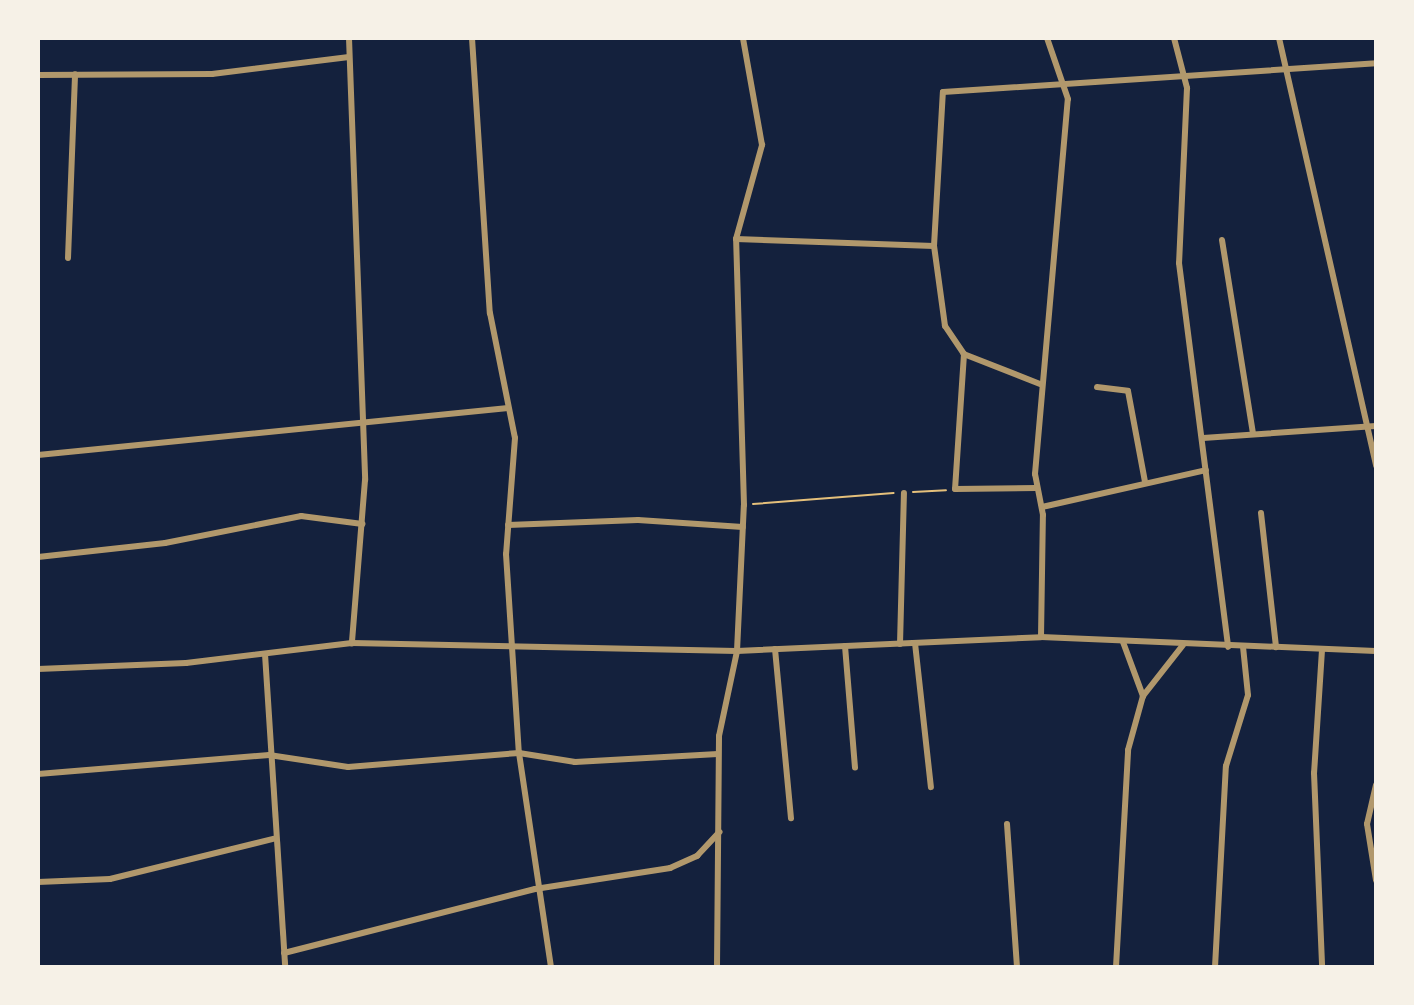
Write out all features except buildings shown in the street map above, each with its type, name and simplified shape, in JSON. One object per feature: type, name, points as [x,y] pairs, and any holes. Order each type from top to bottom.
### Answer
[{"type":"street","points":[[349,38],[362,524],[352,643]]},
{"type":"street","points":[[472,38],[490,313],[506,408],[515,438],[508,525],[519,753],[535,889],[551,967]]},
{"type":"street","points":[[717,967],[718,754],[737,651],[744,505],[736,239],[762,145],[743,38]]},
{"type":"street","points":[[1041,637],[1042,507],[1036,488],[1040,384],[1054,301],[1065,80],[1047,38]]},
{"type":"street","points":[[1174,38],[1185,73],[1177,228],[1228,647]]},
{"type":"street","points":[[1279,38],[1373,426],[1376,466]]},
{"type":"street","points":[[38,75],[212,74],[349,57]]},
{"type":"street","points":[[1040,384],[964,354],[945,326],[934,246],[941,94],[1065,80],[1376,63]]},
{"type":"street","points":[[68,258],[75,74]]},
{"type":"street","points":[[736,239],[934,246]]},
{"type":"street","points":[[1222,240],[1253,434]]},
{"type":"street","points":[[964,354],[955,489],[1036,488]]},
{"type":"street","points":[[1097,387],[1128,391],[1145,482]]},
{"type":"street","points":[[38,455],[358,420],[506,408]]},
{"type":"street","points":[[1203,438],[1373,426]]},
{"type":"street","points":[[1042,507],[1206,470]]},
{"type":"street","points":[[900,644],[904,493]]},
{"type":"street","points":[[1261,513],[1276,647]]},
{"type":"street","points":[[38,557],[165,543],[301,516],[362,524]]},
{"type":"street","points":[[508,525],[638,520],[743,527]]},
{"type":"street","points":[[38,669],[265,654],[352,643],[514,642],[737,651],[1041,637],[1376,651]]},
{"type":"street","points":[[1123,642],[1143,696]]},
{"type":"street","points":[[915,643],[931,787]]},
{"type":"street","points":[[1116,967],[1128,750],[1143,696],[1183,645]]},
{"type":"street","points":[[845,646],[855,768]]},
{"type":"street","points":[[1215,967],[1226,766],[1248,695],[1243,647]]},
{"type":"street","points":[[775,649],[791,818]]},
{"type":"street","points":[[1322,650],[1314,773],[1322,967]]},
{"type":"street","points":[[265,654],[273,839],[285,967]]},
{"type":"street","points":[[38,774],[269,755],[348,767],[519,753],[575,762],[718,754]]},
{"type":"street","points":[[1376,785],[1367,824],[1376,880]]},
{"type":"street","points":[[1007,824],[1017,967]]},
{"type":"street","points":[[284,953],[535,889],[670,868],[697,856],[719,832]]},
{"type":"street","points":[[38,882],[110,879],[273,839]]},
{"type":"path","points":[[744,505],[955,489]]}]
